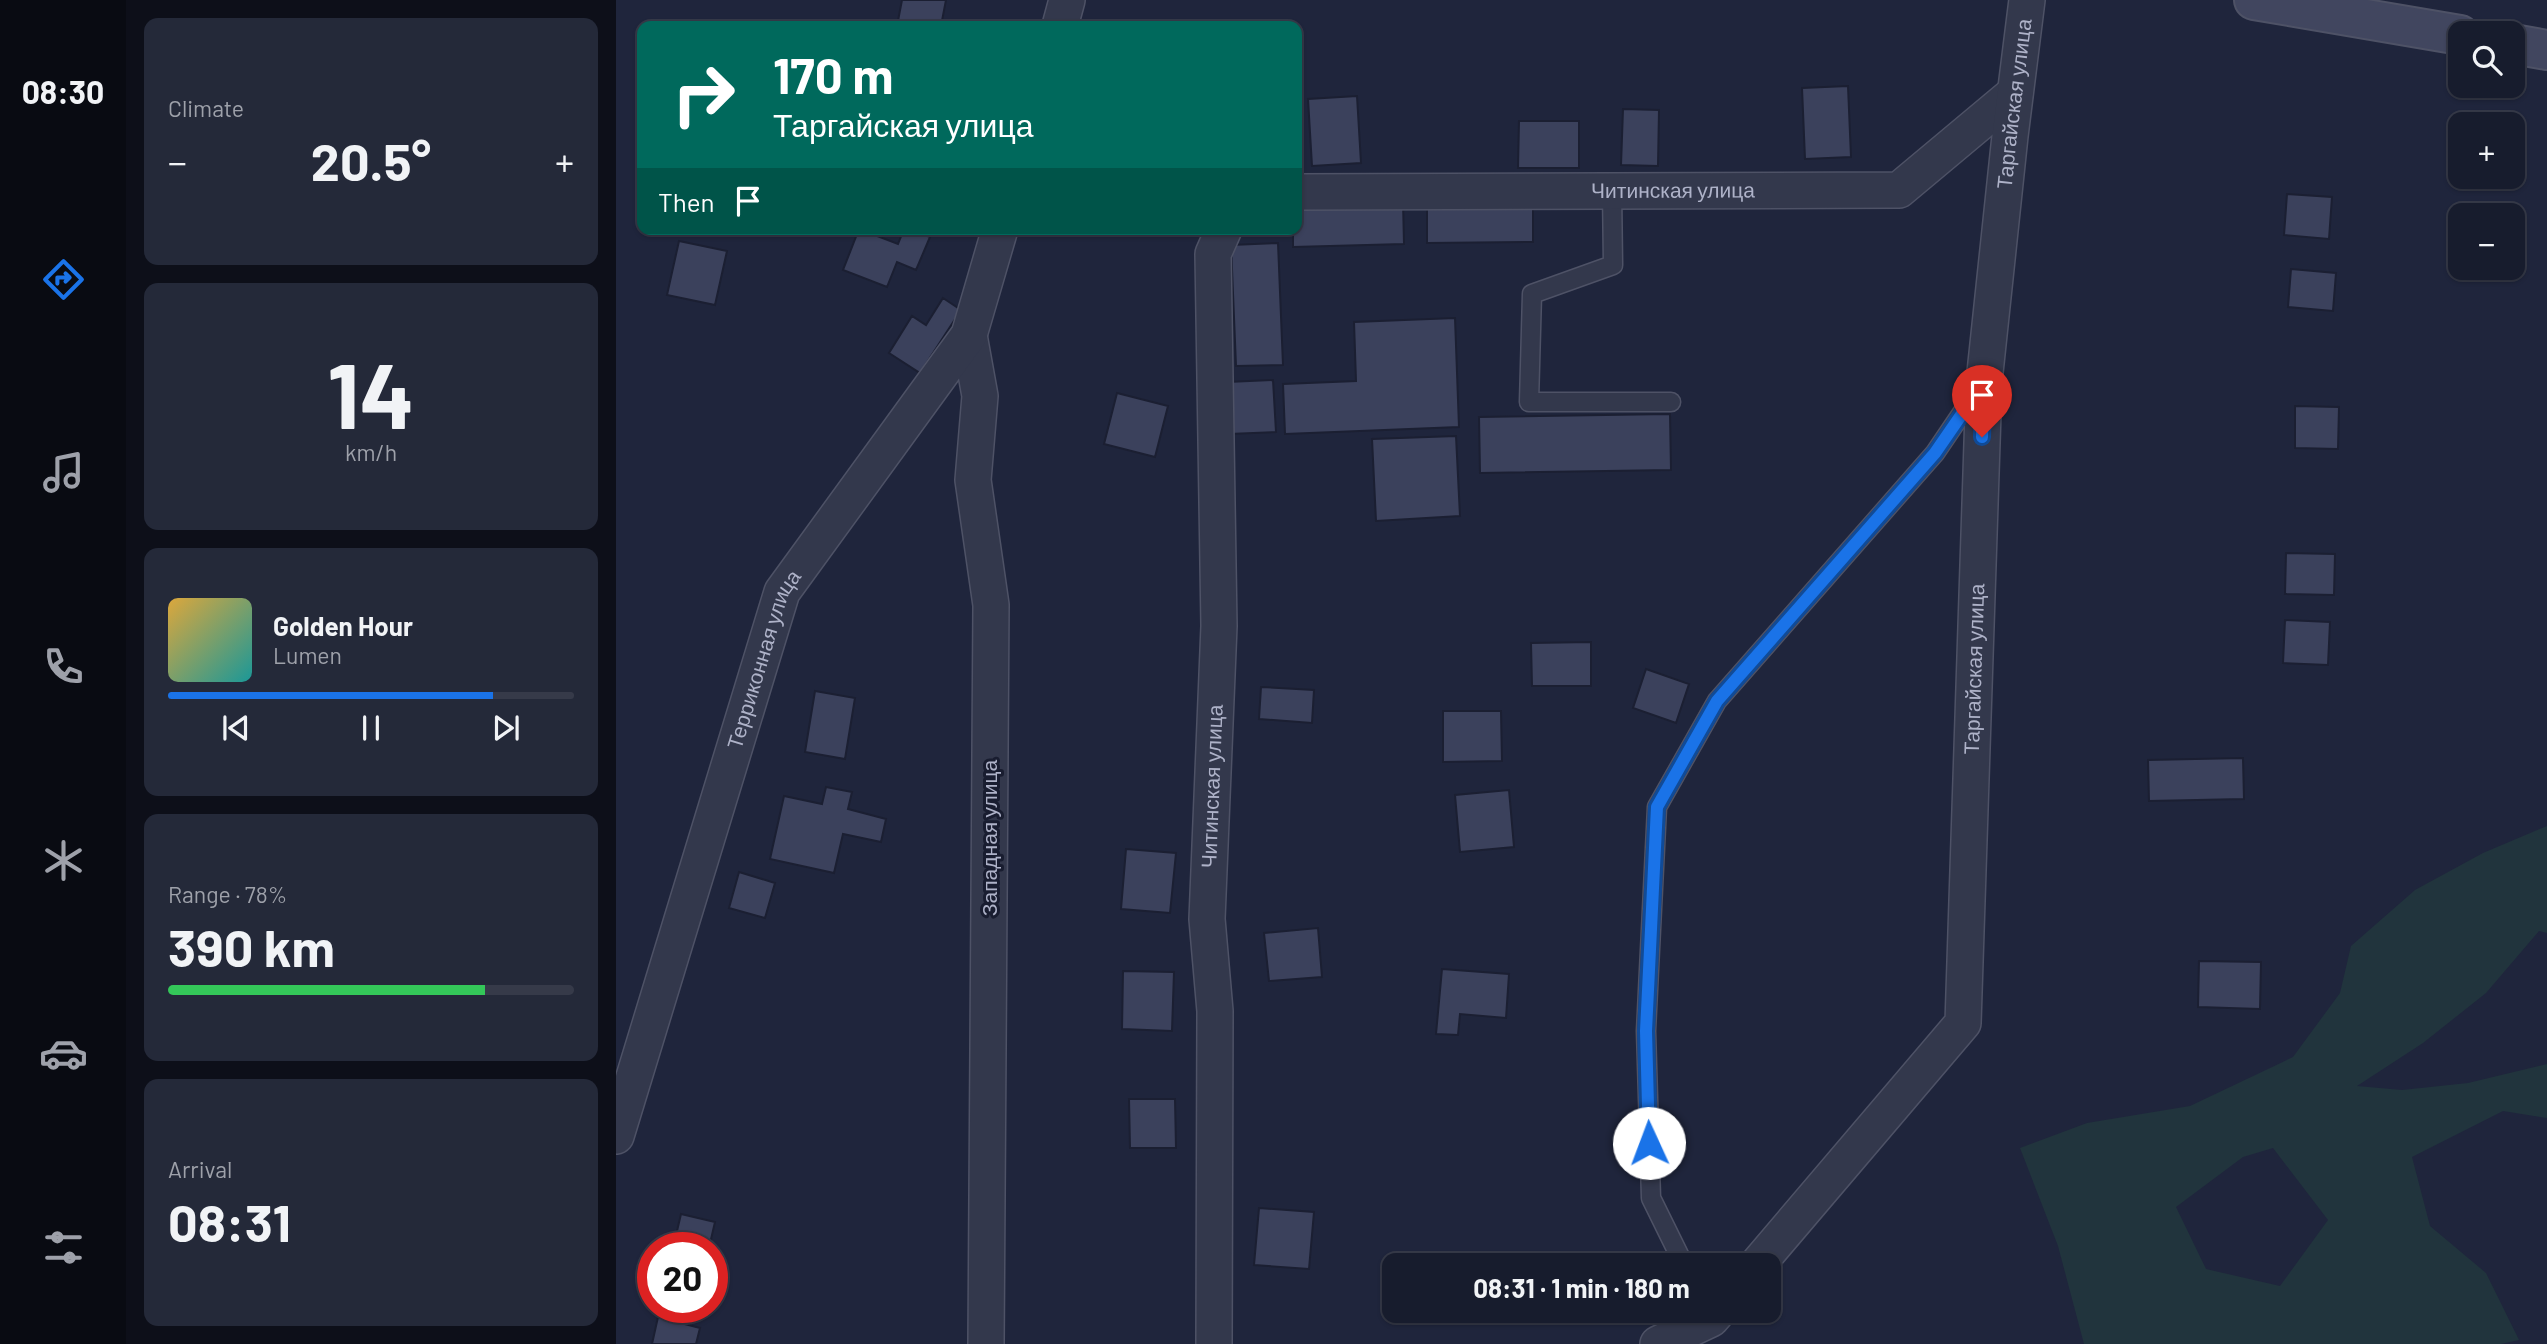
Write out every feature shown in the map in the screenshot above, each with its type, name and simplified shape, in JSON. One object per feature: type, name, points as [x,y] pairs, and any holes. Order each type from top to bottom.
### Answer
[{"type":"main road","points":[[2254,0],[2448,34]]},
{"type":"main road","points":[[2525,46],[2547,50]]},
{"type":"street","points":[[1061,21],[1067,0]]},
{"type":"street","name":"Таргайская улица","points":[[1767,1253],[1963,1023],[1984,382],[2027,0]]},
{"type":"street","name":"Читинская улица","points":[[1302,192],[1899,190],[2015,93]]},
{"type":"street","name":"Терриконная улица","points":[[616,1136],[782,592],[969,335],[998,235]]},
{"type":"street","name":"Читинская улица","points":[[1214,1344],[1215,1011],[1207,919],[1219,626],[1213,254],[1221,235]]},
{"type":"street","name":"Западная улица","points":[[969,335],[980,396],[973,480],[991,605],[986,1344]]},
{"type":"street","points":[[1658,1344],[1695,1323]]},
{"type":"lane","points":[[1612,190],[1613,265],[1532,294],[1529,402],[1671,402]]},
{"type":"lane","points":[[1678,1253],[1651,1198],[1646,1031],[1657,807],[1717,701],[1935,453],[1984,382]]},
{"type":"shaded area","points":[[2547,826],[2547,933],[2539,931],[2486,993],[2423,1043],[2357,1086],[2402,1090],[2468,1083],[2547,1064],[2547,1118],[2503,1111],[2412,1157],[2430,1226],[2486,1273],[2519,1340],[2501,1344],[2084,1344],[2058,1246],[2020,1148],[2087,1123],[2190,1106],[2293,1057],[2340,993],[2351,946],[2415,890],[2483,853]],"holes":[[[2273,1148],[2328,1220],[2280,1286],[2206,1269],[2176,1207],[2243,1157]]]},
{"type":"building","points":[[902,0],[946,0],[942,21],[898,21]]},
{"type":"building","points":[[1848,86],[1851,157],[1805,159],[1802,88]]},
{"type":"building","points":[[1357,96],[1361,163],[1312,166],[1308,99]]},
{"type":"building","points":[[1623,109],[1659,110],[1658,166],[1621,165]]},
{"type":"building","points":[[1519,121],[1579,121],[1579,168],[1518,168]]},
{"type":"building","points":[[2287,194],[2332,197],[2329,239],[2284,235]]},
{"type":"building","points":[[1533,197],[1533,242],[1427,243],[1427,198]]},
{"type":"building","points":[[1403,201],[1404,244],[1293,247],[1293,235],[1302,235],[1302,204]]},
{"type":"building","points":[[857,235],[875,235],[898,244],[902,235],[930,237],[916,270],[897,262],[887,287],[843,270]]},
{"type":"building","points":[[679,241],[727,251],[715,305],[667,295]]},
{"type":"building","points":[[1278,243],[1283,365],[1236,366],[1231,245]]},
{"type":"building","points":[[2291,269],[2336,273],[2333,311],[2288,307]]},
{"type":"building","points":[[943,298],[961,310],[920,373],[889,353],[912,316],[926,325]]},
{"type":"building","points":[[1455,318],[1459,427],[1285,434],[1283,384],[1356,381],[1354,322]]},
{"type":"building","points":[[1273,380],[1276,432],[1229,434],[1227,382]]},
{"type":"building","points":[[1117,393],[1168,406],[1155,457],[1104,444]]},
{"type":"building","points":[[2295,406],[2339,407],[2338,449],[2295,448]]},
{"type":"building","points":[[1670,414],[1671,470],[1480,473],[1479,417]]},
{"type":"building","points":[[1456,436],[1460,516],[1376,521],[1372,439]]},
{"type":"building","points":[[2286,553],[2335,554],[2334,595],[2285,594]]},
{"type":"building","points":[[2285,620],[2330,622],[2328,665],[2283,663]]},
{"type":"building","points":[[1591,642],[1591,686],[1532,686],[1531,643]]},
{"type":"building","points":[[1646,669],[1689,684],[1676,723],[1633,708]]},
{"type":"building","points":[[1261,687],[1314,690],[1312,723],[1259,719]]},
{"type":"building","points":[[815,691],[855,698],[845,759],[805,752]]},
{"type":"building","points":[[1443,711],[1501,711],[1502,761],[1443,762]]},
{"type":"building","points":[[2243,758],[2244,799],[2149,801],[2148,760]]},
{"type":"building","points":[[826,787],[852,792],[848,809],[886,819],[881,842],[843,834],[834,873],[770,859],[784,796],[822,804]]},
{"type":"building","points":[[1509,790],[1514,847],[1460,852],[1455,795]]},
{"type":"building","points":[[1126,849],[1176,853],[1170,913],[1121,909]]},
{"type":"building","points":[[739,872],[775,883],[765,918],[729,908]]},
{"type":"building","points":[[1318,928],[1322,977],[1269,981],[1264,933]]},
{"type":"building","points":[[2199,961],[2261,962],[2260,1009],[2198,1007]]},
{"type":"building","points":[[1442,969],[1509,974],[1506,1018],[1460,1014],[1458,1035],[1436,1034]]},
{"type":"building","points":[[1123,971],[1174,972],[1172,1031],[1122,1029]]},
{"type":"building","points":[[1129,1099],[1175,1099],[1176,1148],[1130,1148]]},
{"type":"building","points":[[1259,1208],[1314,1212],[1309,1269],[1254,1265]]},
{"type":"building","points":[[681,1214],[715,1222],[713,1232],[677,1232]]},
{"type":"building","points":[[657,1323],[681,1323],[700,1328],[696,1344],[652,1344]]},
{"type":"route","points":[[1649,1143],[1646,1031],[1657,807],[1717,701],[1935,453],[1984,382],[1982,437]]}]
